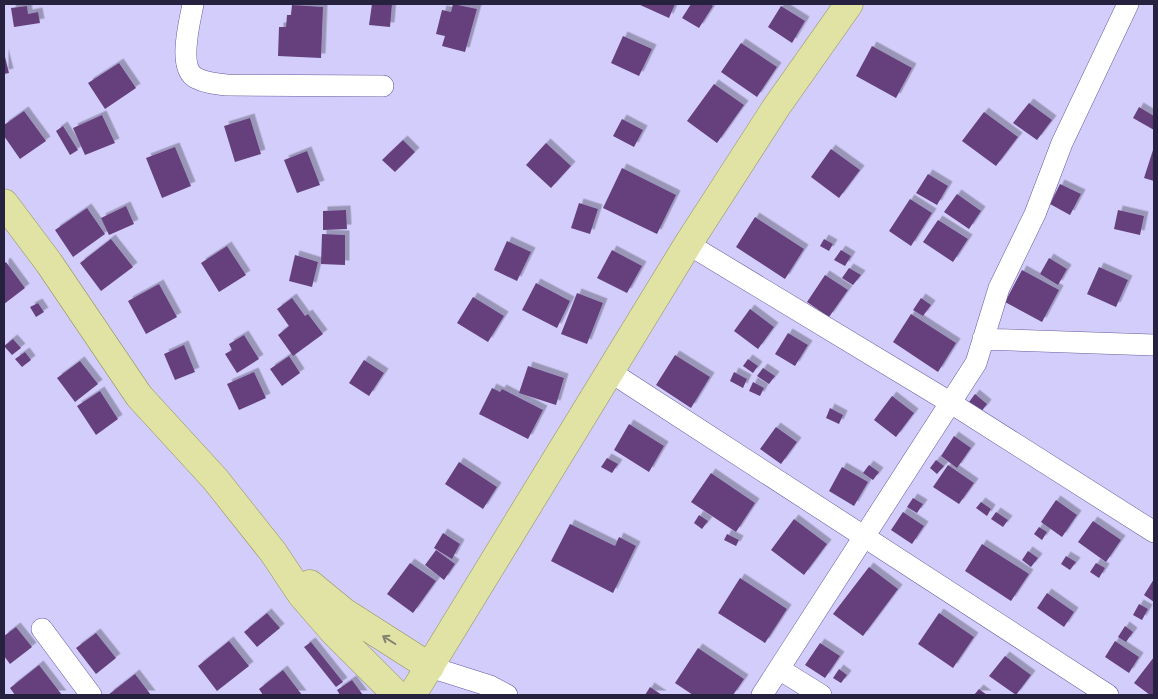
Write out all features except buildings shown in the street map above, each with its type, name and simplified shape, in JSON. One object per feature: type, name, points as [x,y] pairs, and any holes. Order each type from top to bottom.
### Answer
[{"type":"main road","points":[[412,695],[688,244],[777,106],[849,4]]},
{"type":"main road","points":[[4,203],[49,263],[139,396],[215,479],[274,552],[301,594],[334,632],[397,695]]},
{"type":"main road","points":[[274,552],[344,612],[430,666]]},
{"type":"street","points":[[193,4],[186,53],[188,67],[194,78],[227,85],[383,86]]},
{"type":"street","points":[[762,695],[976,362],[998,288],[1035,214],[1062,143],[1128,4]]},
{"type":"street","points":[[688,244],[951,403],[1154,532]]},
{"type":"street","points":[[984,339],[1154,345]]},
{"type":"street","points":[[609,371],[1108,695]]},
{"type":"street","points":[[42,629],[91,695]]},
{"type":"street","points":[[430,666],[490,686],[507,695]]},
{"type":"street","points":[[779,669],[821,695]]}]
